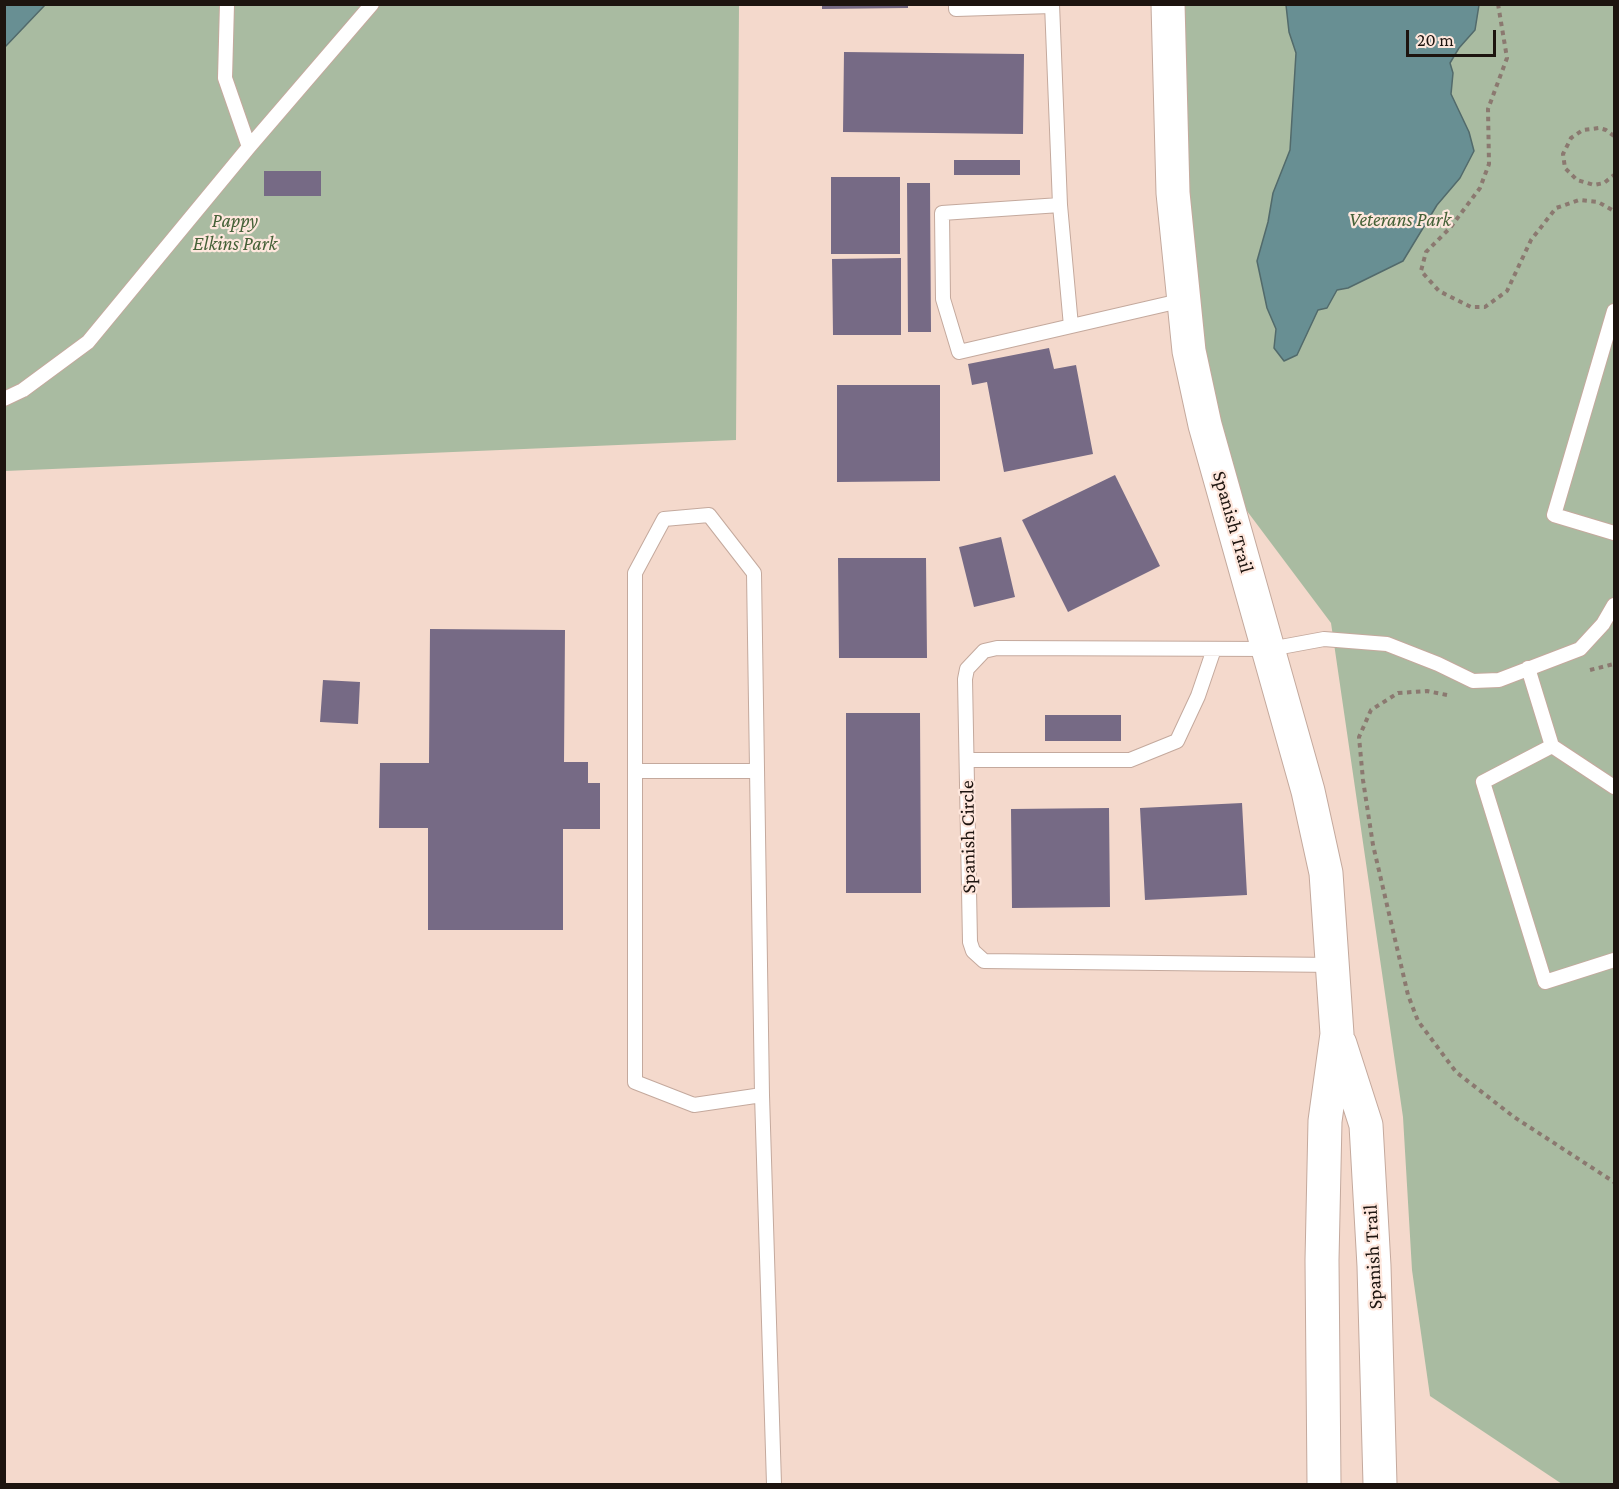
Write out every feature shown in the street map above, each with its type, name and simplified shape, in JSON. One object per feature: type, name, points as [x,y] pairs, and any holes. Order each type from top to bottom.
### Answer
[{"type":"street","name":"Spanish Trail","points":[[1168,4],[1173,193],[1189,351],[1205,425],[1270,649],[1308,791],[1326,873],[1337,1034],[1325,1121],[1322,1260],[1324,1485]]},
{"type":"street","name":"Spanish Trail","points":[[1337,1034],[1366,1125],[1374,1266],[1380,1485]]},
{"type":"lane","points":[[227,4],[225,78],[249,147]]},
{"type":"lane","points":[[4,399],[23,390],[88,342],[249,147],[372,4]]},
{"type":"lane","points":[[956,4],[957,9],[1052,5],[1060,205],[1071,326]]},
{"type":"lane","points":[[1060,205],[942,213],[943,299],[959,352],[1184,300]]},
{"type":"lane","points":[[1614,311],[1554,515],[1614,533]]},
{"type":"lane","points":[[762,1095],[694,1105],[635,1082],[635,573],[664,519],[709,515],[754,573],[762,1095],[774,1485]]},
{"type":"lane","name":"Spanish Circle","points":[[1334,966],[984,961],[973,951],[970,942],[965,679],[967,669],[984,651],[997,648],[1270,649],[1323,639],[1387,644],[1473,681],[1499,680],[1580,649],[1603,624],[1614,605]]},
{"type":"lane","points":[[967,760],[1130,760],[1178,741],[1215,649]]},
{"type":"lane","points":[[1528,668],[1552,746],[1614,787]]},
{"type":"lane","points":[[1552,746],[1484,782],[1545,982],[1614,960]]},
{"type":"lane","points":[[635,771],[756,771]]},
{"type":"path","points":[[1498,4],[1507,58],[1488,109],[1489,164],[1480,188],[1450,228],[1426,252],[1421,271],[1439,291],[1471,307],[1485,307],[1507,291],[1531,240],[1556,208],[1579,200],[1598,202],[1614,211]]},
{"type":"path","points":[[1614,136],[1599,128],[1576,133],[1566,146],[1563,160],[1571,176],[1586,184],[1604,183],[1614,176]]},
{"type":"path","points":[[1588,670],[1614,664]]},
{"type":"path","points":[[1454,697],[1427,691],[1398,693],[1371,710],[1359,738],[1373,845],[1408,995],[1418,1021],[1456,1071],[1514,1117],[1614,1182]]},
{"type":"green space","name":"Pappy Elkins Park","points":[[4,5],[739,5],[736,440],[5,471]]},
{"type":"green space","name":"Veterans Park","points":[[1154,5],[1614,5],[1614,1484],[1562,1484],[1430,1396],[1412,1270],[1403,1117],[1331,623],[1220,475]]},
{"type":"water","points":[[4,5],[45,5],[5,47]]},
{"type":"water","points":[[1286,5],[1479,5],[1475,30],[1459,48],[1450,63],[1453,73],[1451,94],[1469,132],[1474,151],[1460,178],[1437,205],[1403,261],[1348,288],[1337,290],[1327,308],[1318,310],[1297,355],[1284,361],[1274,348],[1276,329],[1267,308],[1257,261],[1273,193],[1290,150],[1296,53],[1289,32]]},
{"type":"building","points":[[822,4],[908,4],[908,8],[822,9]]},
{"type":"building","points":[[844,52],[1024,54],[1023,134],[843,132]]},
{"type":"building","points":[[954,160],[1020,160],[1020,175],[954,175]]},
{"type":"building","points":[[264,171],[321,171],[321,196],[264,196]]},
{"type":"building","points":[[831,177],[900,177],[900,254],[831,254]]},
{"type":"building","points":[[907,183],[930,183],[931,332],[908,332]]},
{"type":"building","points":[[901,258],[901,335],[833,335],[832,259]]},
{"type":"building","points":[[1049,348],[1054,369],[1076,365],[1093,454],[1004,472],[987,382],[972,385],[968,364]]},
{"type":"building","points":[[837,385],[940,385],[940,481],[837,482]]},
{"type":"building","points":[[1115,475],[1160,566],[1068,612],[1022,520]]},
{"type":"building","points":[[1001,537],[1015,597],[974,607],[959,547]]},
{"type":"building","points":[[838,558],[926,558],[927,658],[839,658]]},
{"type":"building","points":[[430,629],[565,630],[564,762],[588,762],[588,783],[600,783],[600,829],[563,829],[563,930],[428,930],[428,828],[379,828],[380,763],[429,763]]},
{"type":"building","points":[[323,680],[360,682],[358,724],[320,722]]},
{"type":"building","points":[[846,713],[920,713],[921,893],[846,893]]},
{"type":"building","points":[[1045,715],[1121,715],[1121,741],[1045,741]]},
{"type":"building","points":[[1242,803],[1247,895],[1145,900],[1140,808]]},
{"type":"building","points":[[1109,808],[1110,907],[1012,908],[1011,809]]}]
